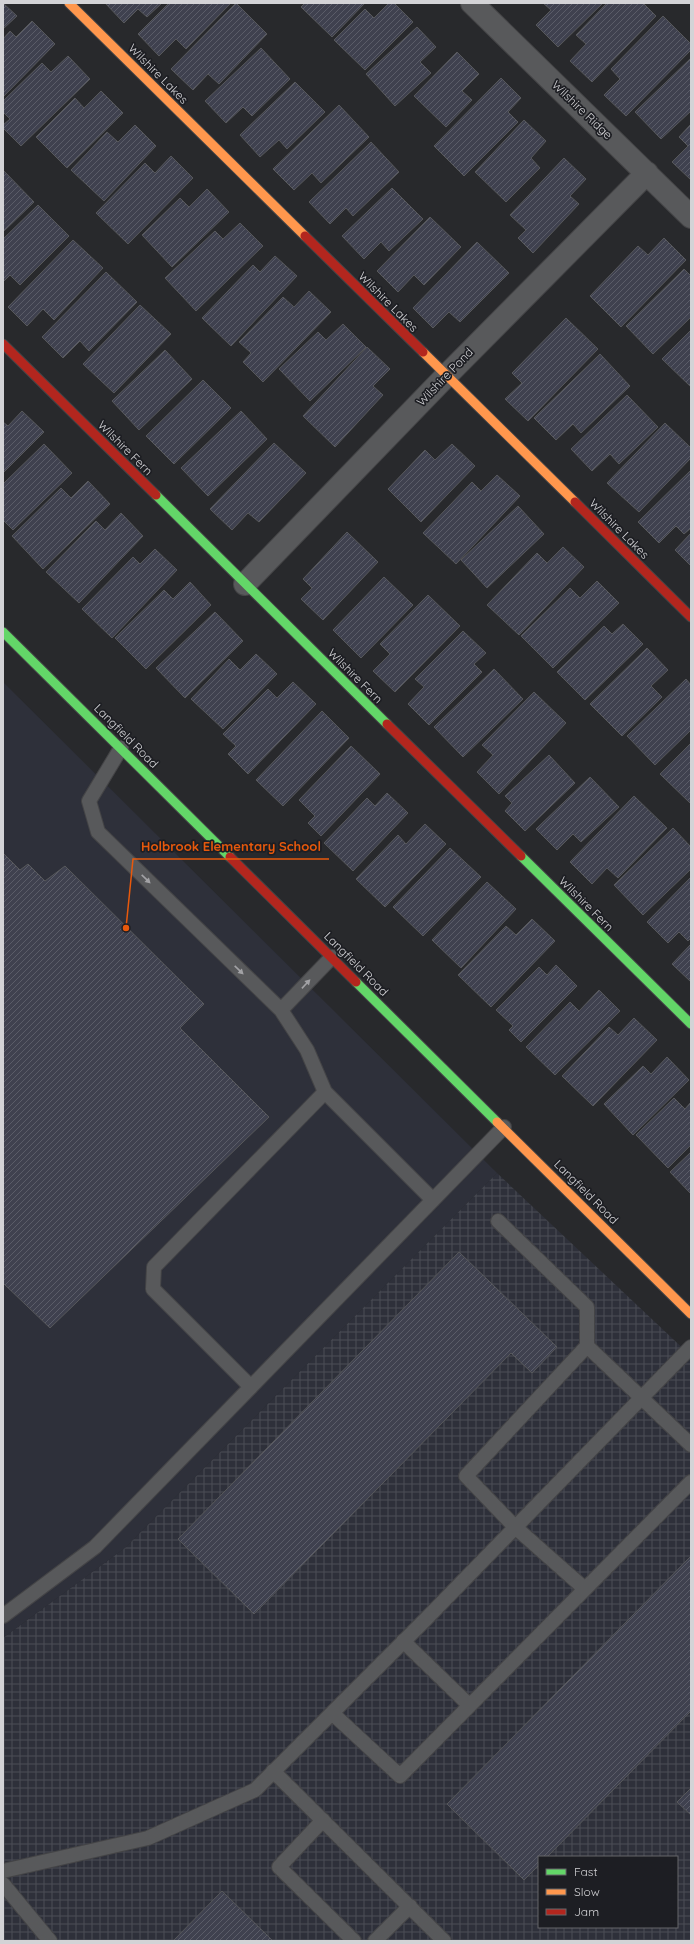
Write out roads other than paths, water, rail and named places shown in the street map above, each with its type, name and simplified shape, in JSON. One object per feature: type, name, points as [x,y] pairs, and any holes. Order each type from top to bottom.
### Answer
[{"type":"street","name":"Wilshire Lakes","points":[[69,3],[691,617]]},
{"type":"street","name":"Wilshire Ridge","points":[[472,3],[691,217]]},
{"type":"street","name":"Wilshire Pond","points":[[245,584],[446,376],[647,173]]},
{"type":"street","name":"Wilshire Fern","points":[[3,344],[691,1024]]},
{"type":"street","name":"Langfield Road","points":[[3,632],[691,1314]]},
{"type":"street","points":[[679,1303],[687,1295]]},
{"type":"lane","points":[[121,748],[89,801],[98,832],[281,1010],[307,1050],[325,1092],[433,1200]]},
{"type":"lane","points":[[281,1010],[332,957]]},
{"type":"lane","points":[[251,1387],[153,1289],[154,1267],[325,1092]]},
{"type":"lane","points":[[3,1616],[95,1547],[504,1127]]},
{"type":"lane","points":[[498,1221],[587,1307],[587,1346],[466,1476],[515,1527],[584,1589]]},
{"type":"lane","points":[[587,1346],[691,1445]]},
{"type":"lane","points":[[3,1871],[148,1838],[255,1790],[403,1642],[691,1347]]},
{"type":"lane","points":[[332,1713],[400,1776],[691,1482]]},
{"type":"lane","points":[[403,1642],[469,1705]]},
{"type":"lane","points":[[273,1771],[444,1941]]},
{"type":"lane","points":[[323,1820],[279,1867],[354,1941]]},
{"type":"lane","points":[[3,1884],[50,1941]]},
{"type":"lane","points":[[375,1941],[410,1906]]},
{"type":"place","name":"Holbrook Elementary School","points":[[126,928]]}]
